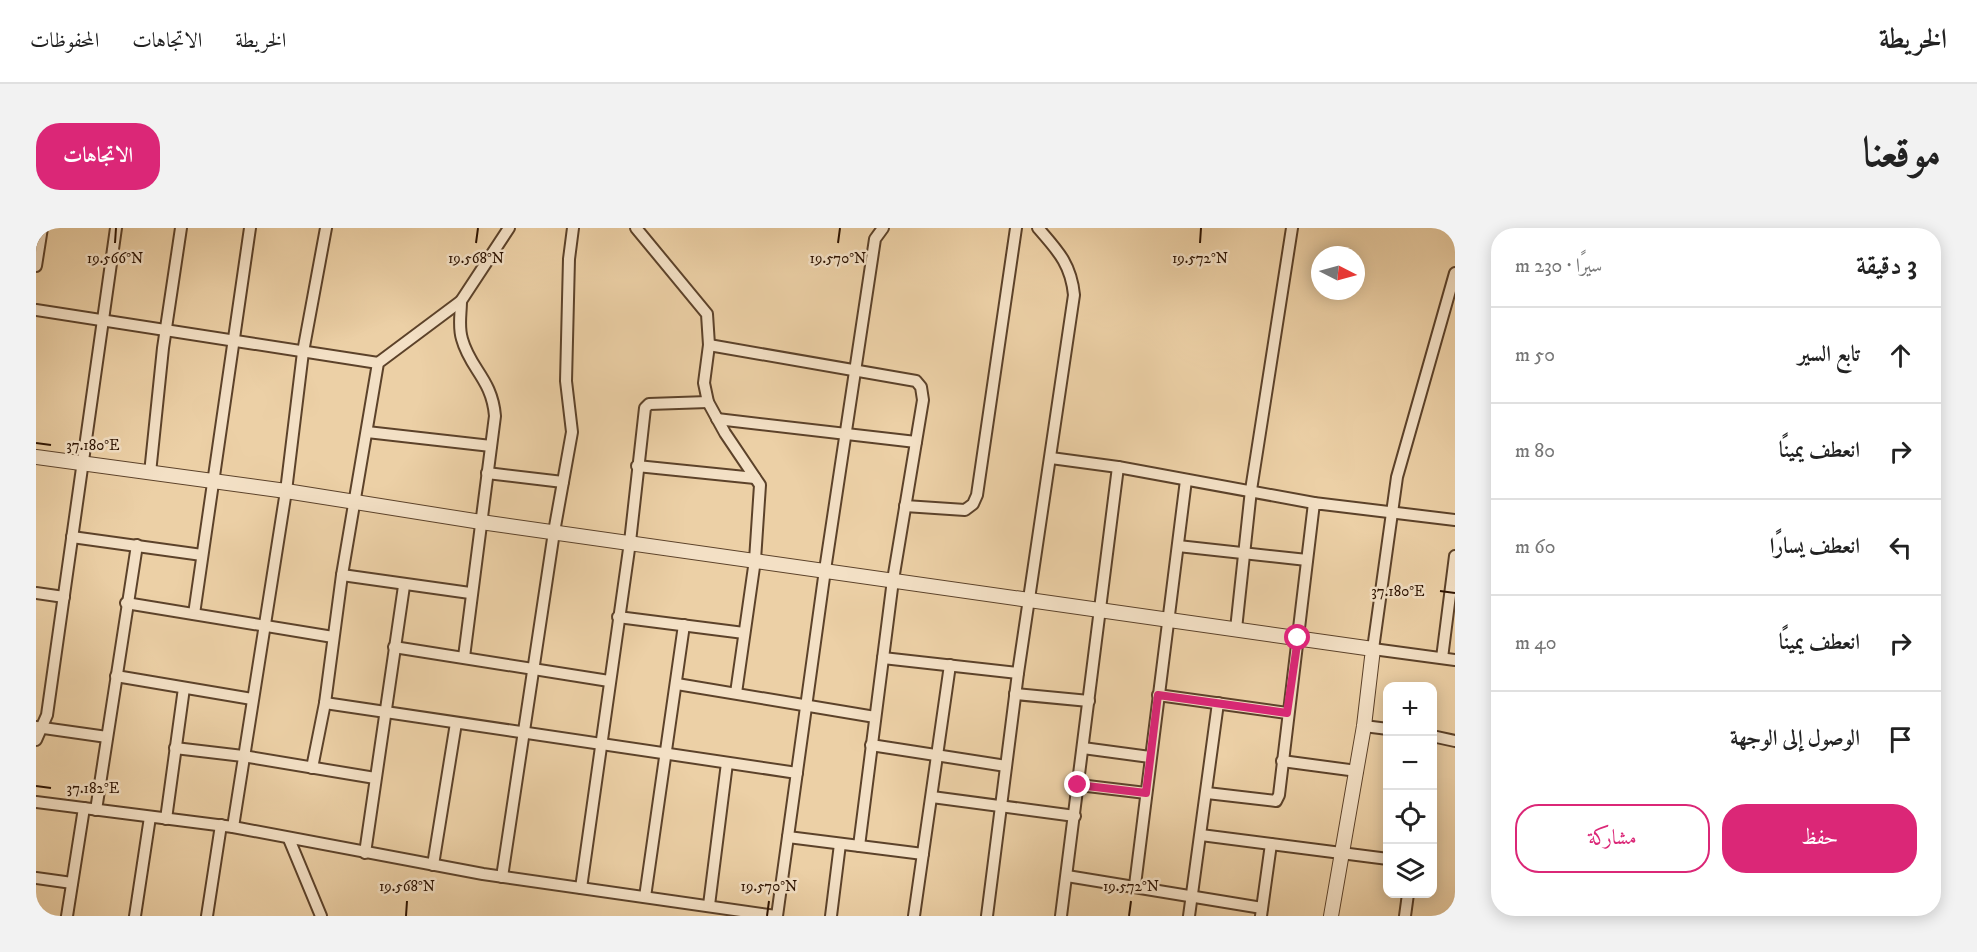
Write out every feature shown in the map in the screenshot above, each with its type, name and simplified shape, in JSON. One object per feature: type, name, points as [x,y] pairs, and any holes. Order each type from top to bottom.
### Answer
[{"type":"street","points":[[36,266],[42,228]]},
{"type":"street","points":[[36,740],[64,597],[116,228]]},
{"type":"street","points":[[150,474],[166,329],[181,228]]},
{"type":"street","points":[[194,614],[250,228]]},
{"type":"street","points":[[233,827],[286,491],[303,351],[326,228]]},
{"type":"street","points":[[312,768],[325,703],[342,575],[378,363],[461,301],[509,228]]},
{"type":"street","points":[[502,877],[526,734],[533,668],[554,532],[572,432],[566,381],[569,259],[573,228]]},
{"type":"street","points":[[636,228],[707,314],[709,345],[704,383],[708,402],[761,488],[755,560],[735,693]]},
{"type":"street","points":[[36,802],[221,825],[502,877],[776,916],[875,234],[883,228]]},
{"type":"street","points":[[905,506],[965,510],[973,504],[977,495],[1016,228]]},
{"type":"street","points":[[987,916],[1015,694],[1074,295],[1072,273],[1062,255],[1038,228]]},
{"type":"street","points":[[1236,629],[1251,490],[1292,228]]},
{"type":"street","points":[[1330,916],[1343,854],[1364,726],[1390,513],[1407,439],[1455,273]]},
{"type":"street","points":[[461,301],[459,328],[462,342],[486,380],[494,399],[495,416],[470,593],[464,657]]},
{"type":"street","points":[[36,310],[103,318],[378,363]]},
{"type":"street","points":[[709,345],[916,381],[921,387],[923,400],[893,580],[859,846]]},
{"type":"street","points":[[581,888],[630,542],[646,405],[708,402]]},
{"type":"street","points":[[717,419],[916,442]]},
{"type":"street","points":[[367,432],[491,446]]},
{"type":"street","points":[[36,457],[1455,660]]},
{"type":"street","points":[[1051,458],[1118,467],[1314,502],[1455,520]]},
{"type":"street","points":[[638,466],[755,478]]},
{"type":"street","points":[[1061,916],[1118,467]]},
{"type":"street","points":[[487,473],[563,482]]},
{"type":"street","points":[[1135,885],[1186,480]]},
{"type":"street","points":[[1207,794],[1276,801],[1314,502]]},
{"type":"street","points":[[72,537],[202,555]]},
{"type":"street","points":[[96,810],[126,603],[137,545]]},
{"type":"street","points":[[1178,546],[1307,560]]},
{"type":"street","points":[[1442,658],[1455,556]]},
{"type":"street","points":[[342,575],[404,586],[470,593]]},
{"type":"street","points":[[365,853],[404,586]]},
{"type":"street","points":[[36,593],[64,597]]},
{"type":"street","points":[[126,603],[333,637]]},
{"type":"street","points":[[618,617],[744,633]]},
{"type":"street","points":[[645,897],[684,626]]},
{"type":"street","points":[[394,647],[609,681]]},
{"type":"street","points":[[883,658],[1018,673]]},
{"type":"street","points":[[914,916],[950,665]]},
{"type":"street","points":[[116,676],[252,699]]},
{"type":"street","points":[[677,684],[875,717]]},
{"type":"street","points":[[166,819],[184,688]]},
{"type":"street","points":[[1015,694],[1089,701]]},
{"type":"street","points":[[1158,695],[1287,713]]},
{"type":"street","points":[[325,703],[797,773]]},
{"type":"street","points":[[1189,916],[1218,703]]},
{"type":"street","points":[[432,865],[456,723]]},
{"type":"street","points":[[1364,726],[1383,728]]},
{"type":"street","points":[[40,728],[107,737]]},
{"type":"street","points":[[1437,737],[1455,741]]},
{"type":"street","points":[[872,745],[1006,766]]},
{"type":"street","points":[[176,748],[243,756],[375,778]]},
{"type":"street","points":[[1083,748],[1150,757]]},
{"type":"street","points":[[1282,761],[1357,771]]},
{"type":"street","points":[[709,906],[727,763]]},
{"type":"street","points":[[1078,785],[1146,793]]},
{"type":"street","points":[[932,797],[1075,816]]},
{"type":"street","points":[[67,916],[84,808]]},
{"type":"street","points":[[135,916],[150,817]]},
{"type":"street","points":[[207,916],[221,825]]},
{"type":"street","points":[[1201,835],[1383,858]]},
{"type":"street","points":[[788,837],[923,854]]},
{"type":"street","points":[[289,838],[321,916]]},
{"type":"street","points":[[831,916],[840,844]]},
{"type":"street","points":[[1067,876],[1192,895],[1261,912],[1271,844]]},
{"type":"street","points":[[36,878],[72,883]]},
{"type":"street","points":[[1405,916],[1407,898]]},
{"type":"route","points":[[1078,785],[1146,793],[1158,695],[1287,713],[1298,638]]}]
